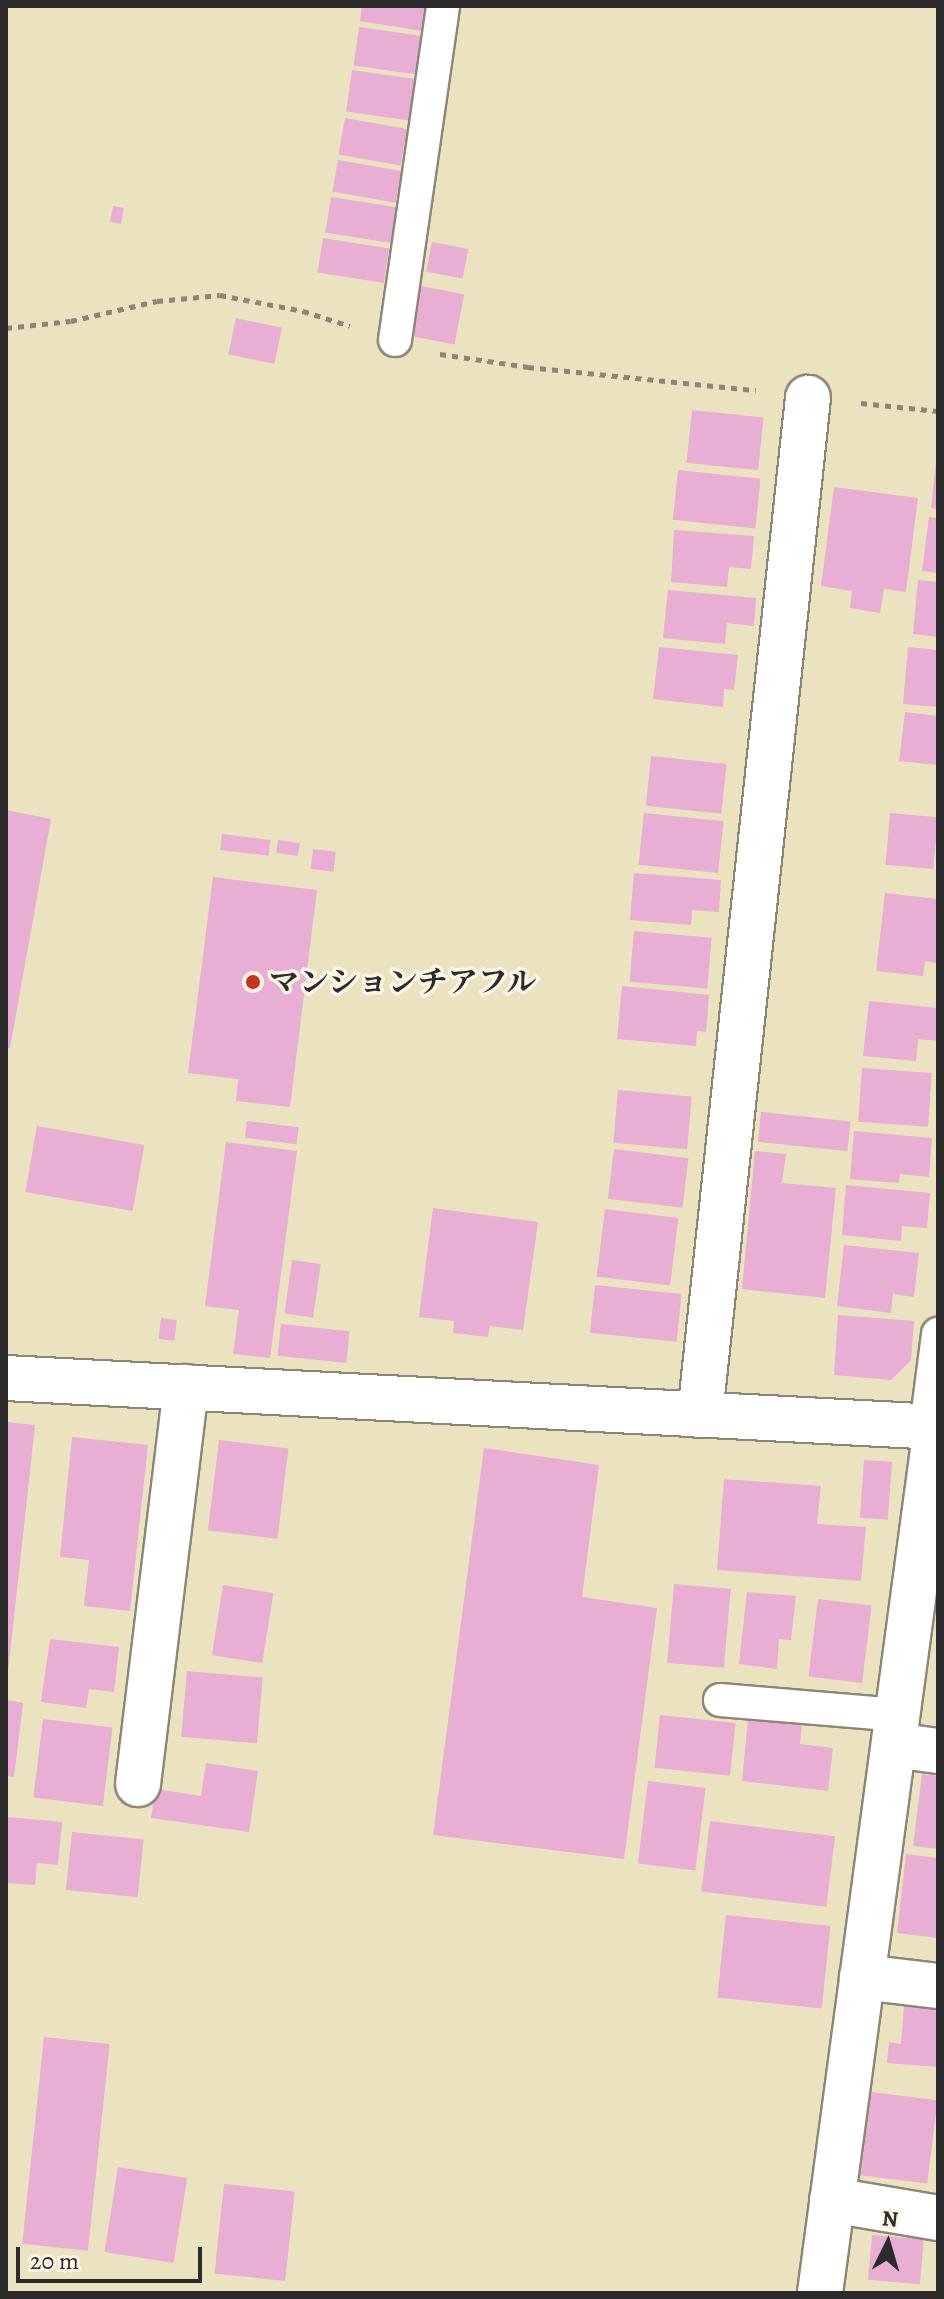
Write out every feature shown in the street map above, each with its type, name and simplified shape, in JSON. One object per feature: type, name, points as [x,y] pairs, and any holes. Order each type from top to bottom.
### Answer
[{"type":"street","points":[[700,1415],[808,398]]},
{"type":"street","points":[[6,1378],[933,1427],[820,2293]]},
{"type":"street","points":[[138,1784],[186,1387]]},
{"type":"street","points":[[895,1730],[938,1751]]},
{"type":"street","points":[[862,1977],[938,1986]]},
{"type":"street","points":[[832,2200],[938,2218]]},
{"type":"lane","points":[[395,340],[443,6]]},
{"type":"lane","points":[[933,1427],[938,1334]]},
{"type":"lane","points":[[720,1700],[895,1730]]},
{"type":"path","points":[[6,328],[71,321],[157,301],[220,295],[303,311],[434,353],[528,367],[712,383],[808,398],[938,411]]},
{"type":"building","points":[[362,6],[426,6],[422,31],[360,21]]},
{"type":"building","points":[[359,27],[422,36],[417,75],[354,66]]},
{"type":"building","points":[[352,70],[415,79],[410,120],[346,112]]},
{"type":"building","points":[[345,118],[407,129],[401,165],[339,154]]},
{"type":"building","points":[[338,160],[401,171],[395,203],[332,192]]},
{"type":"building","points":[[331,197],[396,207],[391,243],[325,233]]},
{"type":"building","points":[[113,206],[124,208],[121,224],[110,222]]},
{"type":"building","points":[[323,238],[389,248],[384,283],[318,273]]},
{"type":"building","points":[[432,242],[468,249],[463,279],[426,271]]},
{"type":"building","points":[[421,286],[464,294],[454,344],[411,336]]},
{"type":"building","points":[[236,318],[282,328],[274,364],[228,354]]},
{"type":"building","points":[[692,410],[764,418],[758,470],[686,463]]},
{"type":"building","points":[[938,461],[938,509],[931,508]]},
{"type":"building","points":[[678,470],[761,479],[755,528],[673,520]]},
{"type":"building","points":[[834,487],[918,498],[906,592],[884,589],[880,613],[850,608],[852,591],[821,586]]},
{"type":"building","points":[[929,517],[938,518],[938,573],[922,571]]},
{"type":"building","points":[[674,530],[754,536],[751,569],[729,567],[727,587],[671,582]]},
{"type":"building","points":[[918,580],[938,582],[938,637],[913,634]]},
{"type":"building","points":[[668,590],[756,598],[754,626],[727,623],[725,644],[663,638]]},
{"type":"building","points":[[659,647],[738,655],[734,690],[724,689],[723,707],[653,699]]},
{"type":"building","points":[[908,647],[938,650],[938,707],[903,704]]},
{"type":"building","points":[[905,712],[938,716],[938,765],[899,761]]},
{"type":"building","points":[[651,756],[727,764],[721,814],[646,806]]},
{"type":"building","points":[[6,810],[51,819],[10,1048],[6,1048]]},
{"type":"building","points":[[644,813],[724,821],[718,873],[639,865]]},
{"type":"building","points":[[890,813],[938,817],[933,869],[885,865]]},
{"type":"building","points":[[222,834],[271,840],[269,856],[220,850]]},
{"type":"building","points":[[278,840],[300,843],[298,856],[276,853]]},
{"type":"building","points":[[313,849],[336,852],[333,872],[311,869]]},
{"type":"building","points":[[634,873],[721,880],[719,912],[692,910],[691,925],[630,920]]},
{"type":"building","name":"マンションチアフル","points":[[213,877],[317,890],[290,1107],[236,1101],[238,1079],[188,1073]]},
{"type":"building","points":[[885,893],[938,899],[938,963],[925,961],[923,976],[876,971]]},
{"type":"building","points":[[634,931],[712,938],[707,989],[630,982]]},
{"type":"building","points":[[622,986],[709,995],[706,1032],[697,1031],[696,1046],[617,1039]]},
{"type":"building","points":[[869,1001],[938,1008],[938,1041],[918,1039],[916,1061],[863,1056]]},
{"type":"building","points":[[862,1068],[932,1073],[928,1127],[858,1122]]},
{"type":"building","points":[[618,1090],[692,1096],[687,1149],[613,1143]]},
{"type":"building","points":[[761,1112],[851,1121],[847,1151],[758,1142]]},
{"type":"building","points":[[247,1121],[299,1127],[297,1144],[245,1138]]},
{"type":"building","points":[[37,1126],[144,1145],[133,1211],[25,1192]]},
{"type":"building","points":[[854,1131],[932,1138],[929,1177],[900,1174],[899,1183],[850,1179]]},
{"type":"building","points":[[226,1142],[297,1151],[270,1358],[233,1354],[239,1310],[205,1306]]},
{"type":"building","points":[[614,1149],[688,1158],[682,1208],[608,1199]]},
{"type":"building","points":[[755,1151],[786,1154],[782,1183],[836,1188],[825,1298],[742,1289]]},
{"type":"building","points":[[846,1185],[930,1193],[927,1228],[902,1226],[901,1241],[842,1235]]},
{"type":"building","points":[[433,1208],[538,1222],[523,1330],[490,1326],[488,1337],[453,1333],[454,1321],[419,1317]]},
{"type":"building","points":[[605,1209],[678,1218],[670,1286],[597,1276]]},
{"type":"building","points":[[844,1245],[919,1253],[914,1297],[893,1294],[891,1313],[837,1306]]},
{"type":"building","points":[[292,1260],[321,1264],[313,1318],[284,1313]]},
{"type":"building","points":[[595,1285],[682,1294],[677,1342],[590,1333]]},
{"type":"building","points":[[838,1315],[914,1321],[911,1360],[891,1380],[834,1375]]},
{"type":"building","points":[[161,1318],[177,1320],[174,1341],[158,1339]]},
{"type":"building","points":[[281,1324],[350,1331],[346,1363],[278,1356]]},
{"type":"building","points":[[6,1422],[35,1425],[8,1672],[6,1672]]},
{"type":"building","points":[[72,1437],[148,1445],[130,1611],[84,1606],[89,1560],[60,1557]]},
{"type":"building","points":[[219,1440],[288,1449],[277,1539],[208,1530]]},
{"type":"building","points":[[484,1448],[599,1465],[582,1597],[657,1608],[624,1859],[433,1835]]},
{"type":"building","points":[[864,1460],[892,1462],[888,1520],[860,1518]]},
{"type":"building","points":[[724,1479],[821,1486],[817,1524],[866,1527],[861,1581],[717,1570]]},
{"type":"building","points":[[674,1584],[731,1589],[724,1668],[667,1663]]},
{"type":"building","points":[[223,1585],[273,1593],[262,1663],[212,1655]]},
{"type":"building","points":[[747,1592],[796,1596],[791,1640],[779,1639],[777,1669],[739,1664]]},
{"type":"building","points":[[818,1599],[872,1606],[862,1683],[808,1676]]},
{"type":"building","points":[[50,1639],[119,1647],[114,1692],[89,1689],[86,1708],[41,1702]]},
{"type":"building","points":[[187,1671],[263,1678],[257,1743],[181,1737]]},
{"type":"building","points":[[6,1700],[23,1703],[14,1777],[6,1776]]},
{"type":"building","points":[[660,1715],[736,1723],[730,1776],[654,1768]]},
{"type":"building","points":[[43,1719],[112,1728],[103,1806],[33,1797]]},
{"type":"building","points":[[748,1719],[802,1725],[800,1744],[833,1748],[828,1791],[742,1781]]},
{"type":"building","points":[[206,1763],[258,1771],[249,1832],[151,1818],[156,1789],[201,1796]]},
{"type":"building","points":[[922,1774],[938,1776],[938,1849],[913,1846]]},
{"type":"building","points":[[648,1781],[706,1788],[695,1870],[638,1863]]},
{"type":"building","points":[[6,1817],[62,1822],[58,1865],[37,1863],[35,1885],[6,1883]]},
{"type":"building","points":[[710,1821],[835,1836],[826,1907],[701,1891]]},
{"type":"building","points":[[72,1832],[144,1840],[138,1897],[66,1890]]},
{"type":"building","points":[[906,1854],[938,1858],[938,1938],[897,1933]]},
{"type":"building","points":[[726,1915],[830,1926],[822,2009],[717,1998]]},
{"type":"building","points":[[904,2006],[938,2009],[938,2067],[887,2063],[889,2042],[901,2044]]},
{"type":"building","points":[[44,2037],[110,2044],[88,2251],[22,2244]]},
{"type":"building","points":[[871,2092],[938,2100],[927,2184],[861,2175]]},
{"type":"building","points":[[118,2167],[187,2178],[174,2263],[105,2252]]},
{"type":"building","points":[[224,2184],[295,2191],[285,2281],[215,2274]]},
{"type":"building","points":[[872,2235],[924,2240],[920,2284],[868,2280]]},
{"type":"place","name":"マンションチアフル","points":[[253,982]]}]
